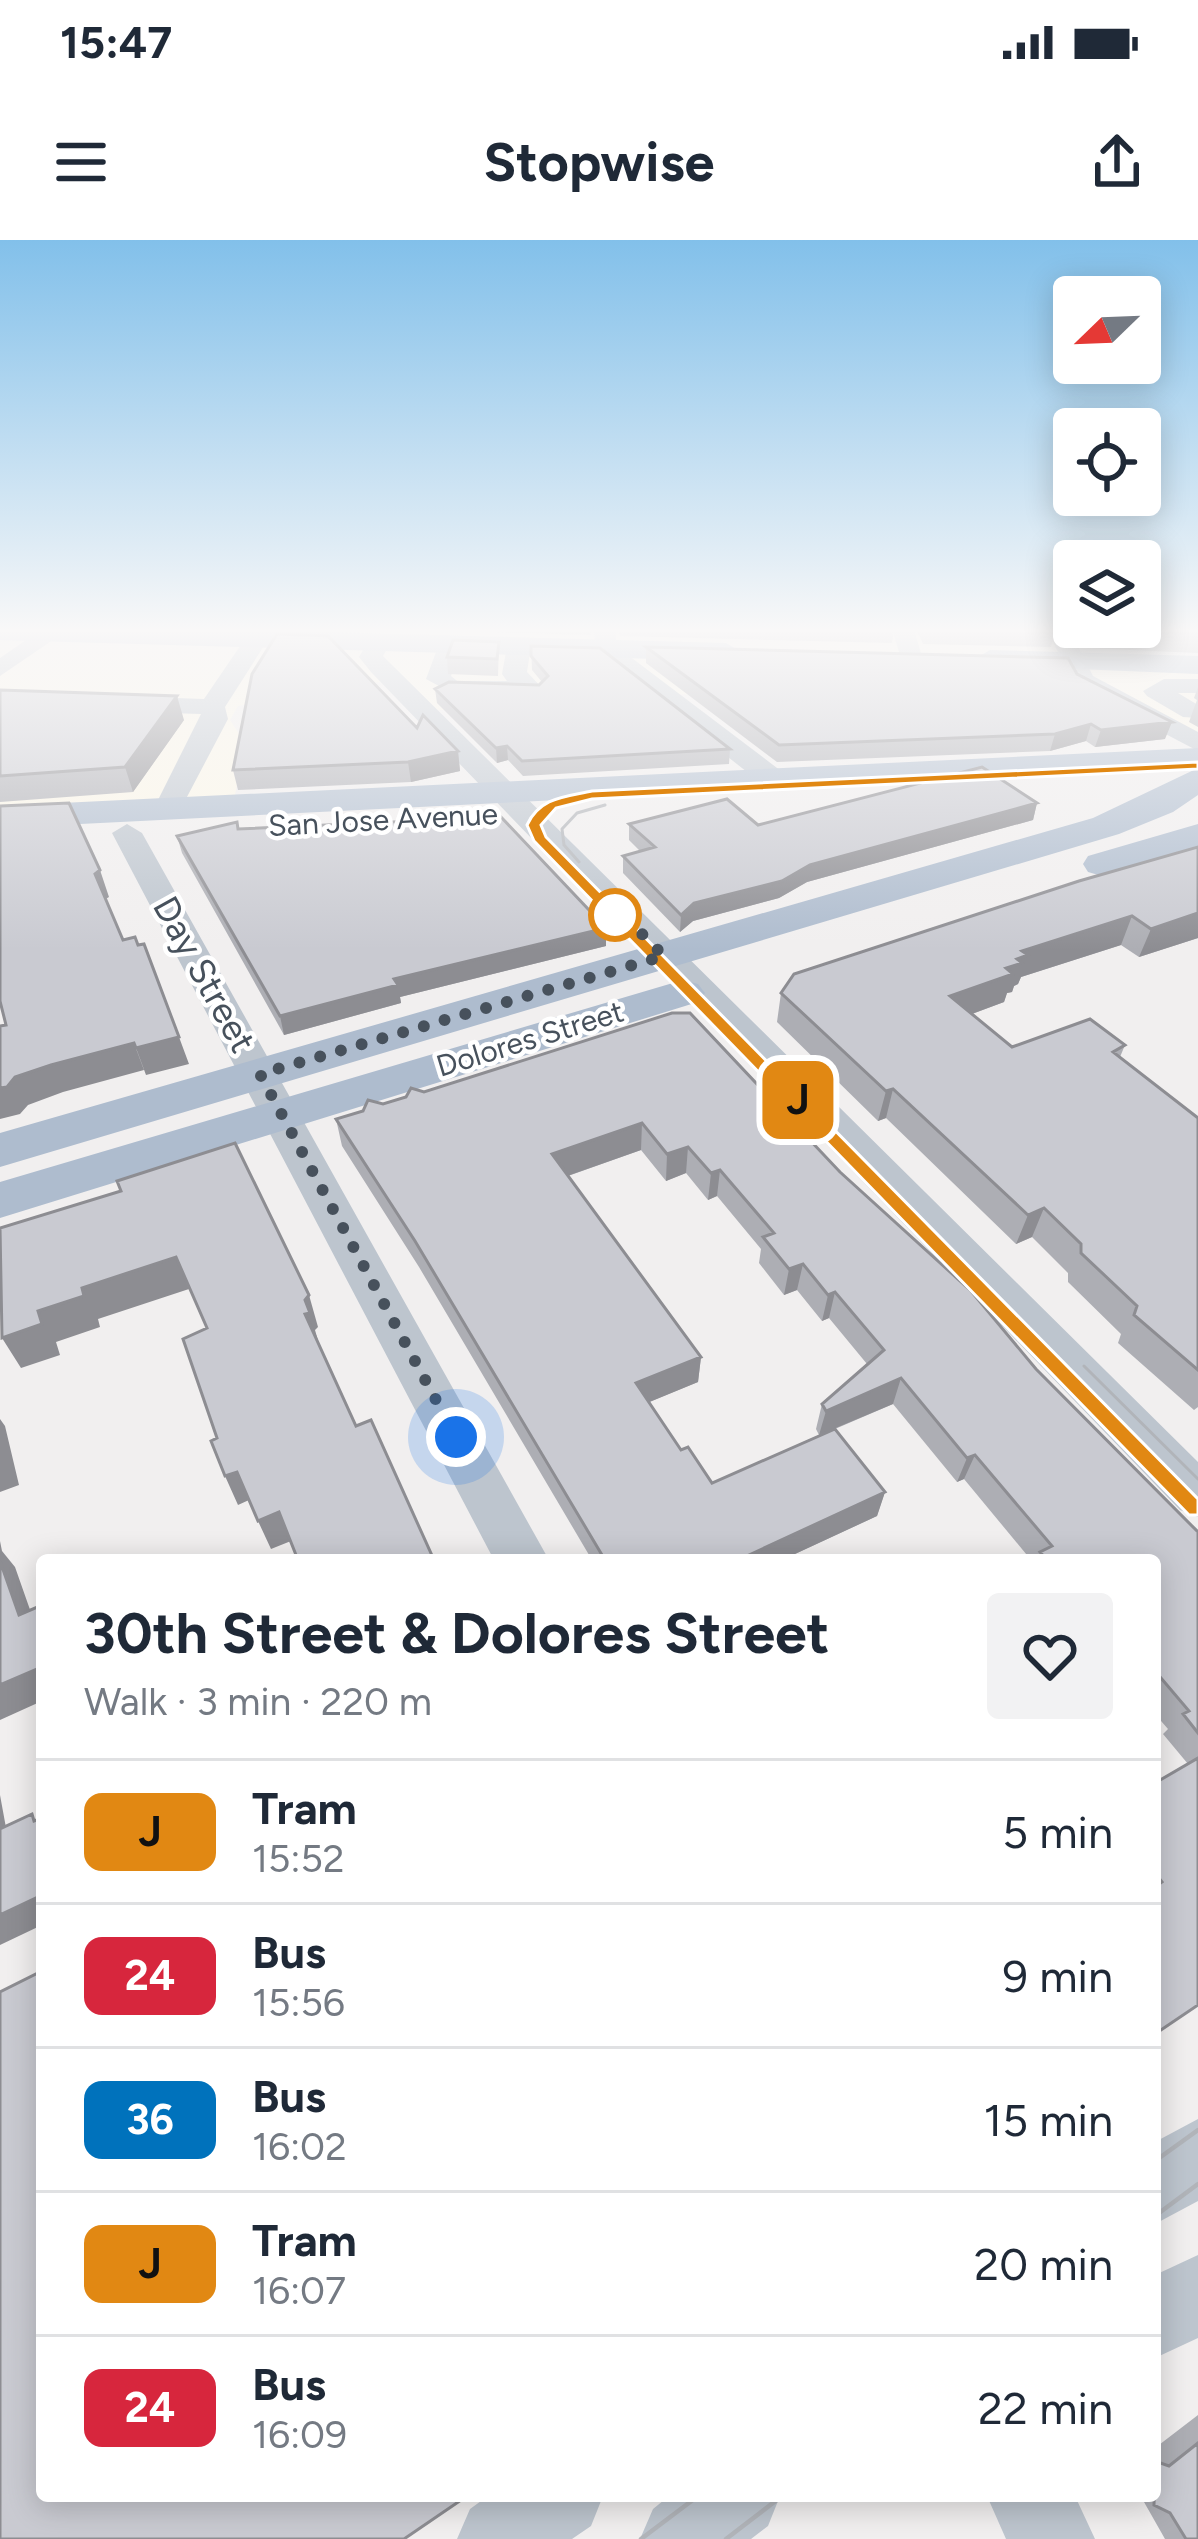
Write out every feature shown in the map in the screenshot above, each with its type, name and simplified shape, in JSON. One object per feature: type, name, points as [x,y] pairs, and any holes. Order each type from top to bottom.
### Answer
[{"type":"main road","name":"San Jose Avenue","points":[[0,839],[127,833],[772,777],[1196,777]]},
{"type":"main road","name":"San Jose Avenue","points":[[0,817],[167,808],[512,802],[1044,809],[1196,777]]},
{"type":"main road","name":"Dolores Street","points":[[712,974],[977,863],[1044,809],[1140,814],[1196,777]]},
{"type":"main road","name":"Dolores Street","points":[[0,1150],[271,1094],[1015,890],[1198,835]]},
{"type":"main road","points":[[977,863],[1015,890]]},
{"type":"main road","name":"Dolores Street","points":[[0,1200],[271,1094]]},
{"type":"street","points":[[167,808],[205,736]]},
{"type":"street","points":[[448,736],[512,802],[712,974],[1188,1468]]},
{"type":"street","points":[[723,736],[772,777]]},
{"type":"street","name":"Day Street","points":[[127,833],[519,1554]]},
{"type":"street","points":[[1161,2183],[1198,2156]]},
{"type":"street","points":[[1161,2316],[1198,2294]]},
{"type":"street","points":[[500,2539],[552,2502]]},
{"type":"street","points":[[683,2539],[731,2502]]},
{"type":"street","points":[[1032,2502],[1052,2539]]},
{"type":"shaded area","points":[[0,736],[241,736],[245,743],[233,805],[0,817]]},
{"type":"building","points":[[0,736],[147,736],[125,767],[0,776]]},
{"type":"building","points":[[240,736],[444,736],[458,751],[408,762],[233,770]]},
{"type":"building","points":[[484,736],[714,736],[730,749],[522,761],[507,746],[496,748]]},
{"type":"building","points":[[767,736],[998,736],[779,745]]},
{"type":"building","points":[[982,767],[1037,803],[810,865],[782,881],[694,903],[681,915],[623,856],[655,847],[629,824],[727,799],[758,825]]},
{"type":"building","points":[[69,803],[100,870],[95,874],[123,940],[135,937],[138,945],[144,944],[179,1037],[136,1048],[134,1043],[51,1065],[15,1077],[0,1088],[0,1026],[6,1025],[0,1001],[0,806]]},
{"type":"building","points":[[501,817],[606,928],[394,979],[398,985],[280,1016],[177,836],[237,822],[238,829]]},
{"type":"building","points":[[1198,847],[1198,913],[1151,929],[1132,916],[1022,951],[1028,955],[1017,959],[1022,963],[1006,968],[1013,974],[950,996],[1012,1047],[1090,1019],[1125,1045],[1113,1052],[1198,1118],[1198,1370],[1134,1315],[1137,1306],[1081,1253],[1081,1244],[1044,1208],[1028,1215],[781,993],[794,974]]},
{"type":"building","points":[[672,1013],[690,1013],[840,1172],[971,1291],[1036,1369],[1198,1532],[1198,1733],[1183,1714],[1189,1711],[1161,1678],[1161,1554],[1042,1554],[1052,1546],[975,1455],[967,1458],[901,1378],[826,1411],[822,1404],[884,1350],[835,1292],[828,1295],[803,1264],[789,1269],[763,1237],[774,1233],[720,1170],[711,1173],[688,1147],[667,1154],[642,1123],[552,1154],[701,1357],[636,1383],[681,1450],[688,1447],[712,1483],[835,1429],[885,1492],[751,1554],[601,1554],[415,1241],[336,1119],[363,1111],[368,1100],[383,1104],[406,1097],[411,1088],[424,1092]]},
{"type":"building","points":[[235,1143],[309,1295],[305,1300],[310,1313],[305,1314],[356,1426],[371,1420],[431,1554],[296,1554],[279,1512],[258,1521],[237,1472],[225,1476],[211,1441],[217,1438],[183,1339],[207,1328],[176,1257],[82,1288],[84,1296],[38,1311],[42,1324],[2,1338],[0,1228],[121,1191],[117,1181]]},
{"type":"building","points":[[0,1561],[19,1615],[36,1608],[36,1670],[0,1685]]},
{"type":"building","points":[[1198,1758],[1198,2005],[1161,2030],[1162,1882],[1161,1780]]},
{"type":"building","points":[[32,1814],[36,1820],[36,1898],[0,1915],[0,1829]]},
{"type":"building","points":[[36,1974],[36,2502],[458,2502],[404,2539],[0,2539],[0,1992]]},
{"type":"building","points":[[1198,2443],[1198,2539],[1186,2539],[1170,2513],[1154,2505],[1161,2502],[1161,2463],[1169,2466]]},
{"type":"tram line","points":[[1198,766],[592,795],[551,806],[534,825],[539,838],[1198,1507]]},
{"type":"tram line","name":"J","points":[[1198,766],[592,795],[551,805],[540,812],[534,825],[539,838],[1198,1507]]},
{"type":"tram line","points":[[579,862],[564,845],[562,829],[577,813],[605,805]]},
{"type":"tram line","points":[[1084,1366],[1198,1479]]},
{"type":"tram line","points":[[1161,2157],[1198,2130]]},
{"type":"tram line","points":[[1161,2212],[1198,2184]]},
{"type":"tram line","points":[[641,2539],[690,2502]]},
{"type":"tram line","points":[[726,2539],[774,2502]]},
{"type":"route","points":[[456,1437],[260,1074],[664,956],[604,896],[615,915]]}]
